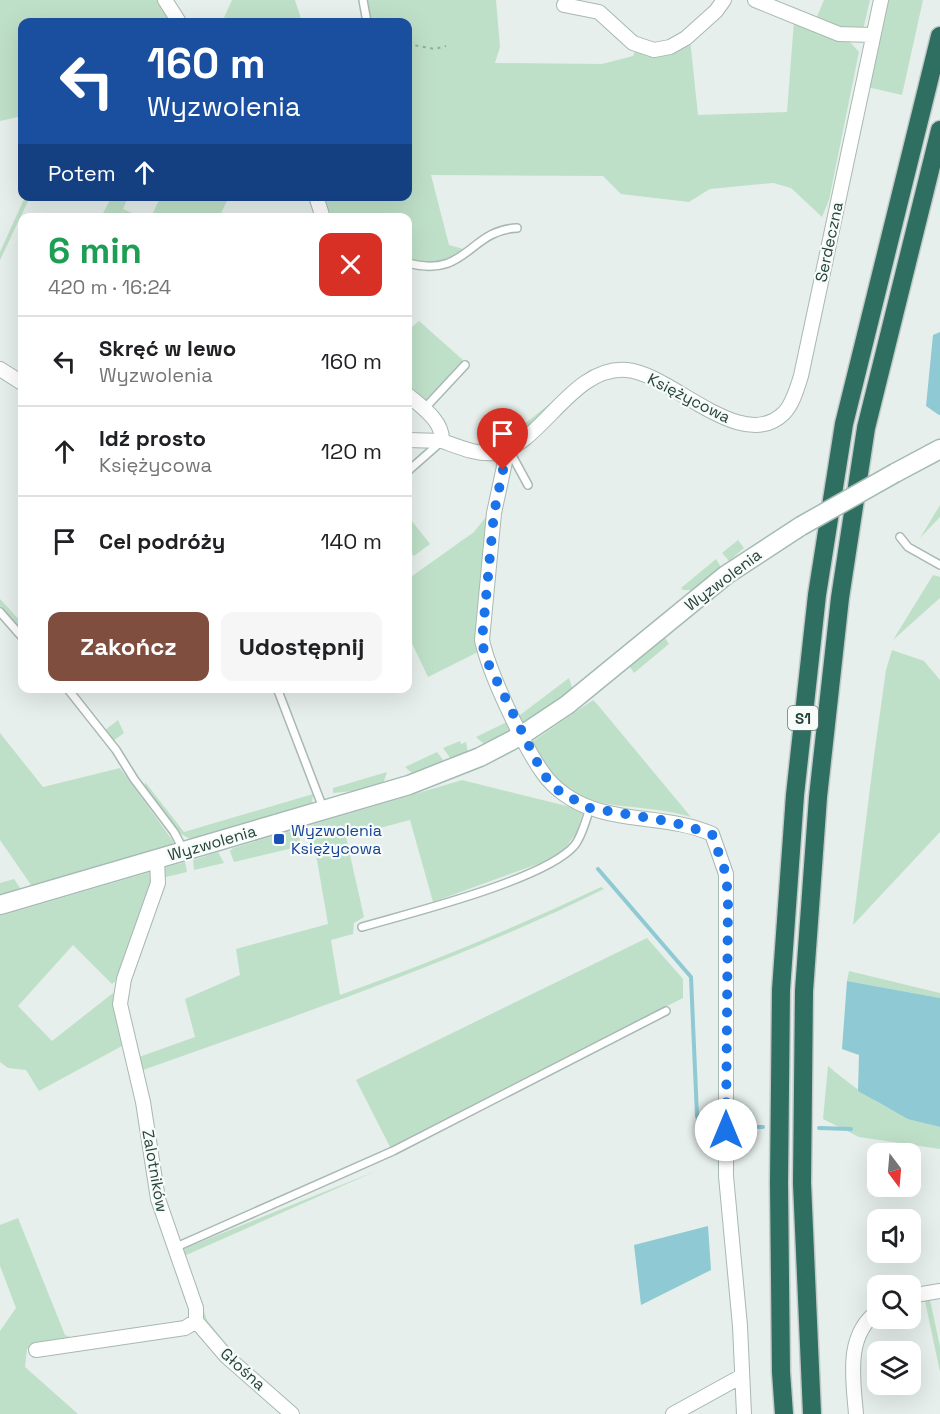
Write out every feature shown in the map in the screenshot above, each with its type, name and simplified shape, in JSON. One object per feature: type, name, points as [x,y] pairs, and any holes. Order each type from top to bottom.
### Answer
[{"type":"highway","name":"S1","points":[[784,1414],[781,1372],[779,1206],[781,990],[795,795],[817,595],[843,424],[940,36]]},
{"type":"highway","name":"S1","points":[[812,1414],[802,1183],[804,990],[818,798],[840,598],[866,428],[940,130]]},
{"type":"street","points":[[165,0],[176,18]]},
{"type":"street","points":[[564,5],[599,12],[633,43],[654,50],[686,38],[717,10],[724,0]]},
{"type":"street","points":[[755,0],[839,34],[872,35]]},
{"type":"street","name":"Serdeczna","points":[[754,424],[773,421],[785,412],[801,376],[881,0]]},
{"type":"street","points":[[0,369],[18,380]]},
{"type":"street","name":"Księżycowa","points":[[508,448],[582,386],[601,374],[617,370],[644,374],[725,419],[739,424],[754,424]]},
{"type":"street","points":[[412,398],[440,429],[442,441]]},
{"type":"street","points":[[412,440],[442,441],[485,454],[508,448],[494,513],[482,640],[485,657],[543,774],[560,792],[590,808],[701,829],[712,834],[726,874],[726,1176],[744,1414]]},
{"type":"street","name":"Wyzwolenia","points":[[0,905],[324,810],[434,776],[480,757],[522,735],[567,705],[726,575],[801,526],[940,449]]},
{"type":"street","name":"Zalotników","points":[[157,859],[158,883],[124,979],[120,1004],[143,1102],[158,1199],[196,1308],[196,1321]]},
{"type":"street","points":[[921,1294],[940,1291]]},
{"type":"street","points":[[36,1350],[185,1328],[196,1321]]},
{"type":"street","name":"Głośna","points":[[196,1321],[226,1356],[292,1414]]},
{"type":"street","points":[[856,1414],[853,1383],[855,1341],[862,1325],[867,1321]]},
{"type":"street","points":[[673,1414],[742,1376]]},
{"type":"lane","points":[[363,0],[366,18]]},
{"type":"lane","points":[[412,264],[425,267],[446,266],[497,232],[517,228]]},
{"type":"lane","points":[[424,409],[465,365]]},
{"type":"lane","points":[[412,467],[442,441]]},
{"type":"lane","points":[[508,448],[528,485]]},
{"type":"lane","points":[[900,537],[908,546],[940,565]]},
{"type":"lane","points":[[0,612],[18,632]]},
{"type":"lane","points":[[71,693],[123,759],[134,779],[174,832],[184,851]]},
{"type":"lane","points":[[279,693],[324,810]]},
{"type":"lane","points":[[362,927],[484,890],[547,866],[565,855],[576,843],[590,808]]},
{"type":"lane","points":[[174,1248],[403,1147],[666,1011]]},
{"type":"path","points":[[412,45],[435,50],[446,46]]},
{"type":"green space","points":[[0,0],[161,0],[172,18],[18,18],[18,117],[0,121]]},
{"type":"green space","points":[[232,0],[295,0],[301,18],[224,18]]},
{"type":"green space","points":[[367,0],[496,0],[500,47],[495,63],[602,64],[633,56],[636,49],[690,39],[698,115],[787,112],[794,21],[851,43],[859,52],[829,200],[822,217],[791,188],[773,183],[710,189],[689,202],[621,194],[603,176],[431,175],[449,245],[467,250],[439,265],[412,261],[412,213],[325,213],[321,201],[412,201],[412,18],[369,18]]},
{"type":"green space","points":[[824,0],[870,0],[863,30],[840,29],[816,19]]},
{"type":"green space","points":[[888,0],[923,0],[902,95],[867,87]]},
{"type":"green space","points":[[23,201],[28,201],[22,213],[18,213],[18,222],[0,260],[0,252]]},
{"type":"green space","points":[[109,201],[126,201],[123,209],[132,213],[103,213]]},
{"type":"green space","points":[[159,201],[227,201],[221,213],[153,213]]},
{"type":"green space","points":[[419,321],[463,360],[458,369],[425,400],[412,392],[412,327]]},
{"type":"green space","points":[[558,397],[559,400],[536,423],[517,438],[497,447],[487,447],[501,443]]},
{"type":"green space","points":[[940,505],[940,517],[920,538]]},
{"type":"green space","points":[[489,513],[476,620],[478,652],[428,677],[412,643],[412,576],[474,532]]},
{"type":"green space","points":[[412,521],[430,544],[414,556],[412,554]]},
{"type":"green space","points":[[738,540],[744,548],[729,561],[722,553]]},
{"type":"green space","points":[[716,559],[721,567],[692,590],[681,588]]},
{"type":"green space","points":[[933,575],[940,577],[940,598],[893,640]]},
{"type":"green space","points":[[0,599],[18,619],[18,626],[0,606]]},
{"type":"green space","points":[[665,638],[669,644],[634,673],[630,667]]},
{"type":"green space","points":[[892,650],[924,661],[940,680],[940,832],[853,925],[886,670]]},
{"type":"green space","points":[[569,678],[573,690],[523,726],[516,718]]},
{"type":"green space","points":[[593,700],[691,817],[620,806],[582,796],[565,785],[549,768],[532,742]]},
{"type":"green space","points":[[118,720],[124,733],[113,741],[105,730]]},
{"type":"green space","points":[[511,720],[516,730],[485,745],[476,737]]},
{"type":"green space","points":[[0,733],[43,787],[120,768],[173,841],[173,845],[37,887],[31,885],[0,840]]},
{"type":"green space","points":[[460,741],[461,744],[466,742],[468,752],[453,762],[443,748]]},
{"type":"green space","points":[[437,752],[443,760],[442,765],[413,774],[405,767]]},
{"type":"green space","points":[[387,772],[383,784],[364,790],[333,793],[333,788]]},
{"type":"green space","points":[[462,780],[583,810],[577,832],[564,850],[546,861],[433,902],[410,820],[346,837],[364,917],[354,923],[353,934],[331,940],[340,995],[472,944],[601,887],[604,889],[434,964],[143,1070],[165,1211],[139,1057],[195,1037],[185,999],[240,975],[236,949],[328,924],[311,825]]},
{"type":"green space","points":[[145,782],[184,832],[313,794],[312,804],[192,840],[181,834],[145,787]]},
{"type":"green space","points":[[298,829],[301,846],[234,862],[230,851],[233,848]]},
{"type":"green space","points":[[218,852],[224,863],[194,870],[193,860]]},
{"type":"green space","points":[[185,862],[187,872],[166,877],[155,906],[164,868]]},
{"type":"green space","points":[[154,871],[154,878],[120,977],[112,984],[73,945],[18,1006],[52,1041],[113,993],[122,1046],[39,1091],[26,1070],[8,1068],[0,1062],[0,916]]},
{"type":"green space","points":[[14,879],[20,888],[15,893],[0,898],[0,883]]},
{"type":"green space","points":[[647,938],[683,979],[683,998],[390,1147],[356,1080]]},
{"type":"green space","points":[[849,971],[940,993],[940,998],[847,981]]},
{"type":"green space","points":[[828,1066],[880,1104],[908,1117],[940,1127],[940,1149],[921,1146],[921,1143],[900,1143],[859,1137],[823,1119]]},
{"type":"green space","points":[[376,1171],[184,1256],[207,1320],[239,1360],[203,1320],[181,1252],[183,1249]]},
{"type":"green space","points":[[18,1218],[65,1335],[75,1339],[116,1335],[27,1349],[25,1367],[78,1414],[0,1414],[0,1331],[16,1308],[0,1266],[0,1225]]},
{"type":"green space","points":[[929,1296],[940,1346],[940,1372],[925,1301],[921,1302],[921,1298]]},
{"type":"water","points":[[940,332],[939,415],[926,406],[933,335]]},
{"type":"water","points":[[847,981],[940,998],[940,1127],[908,1119],[858,1091],[859,1055],[842,1049]]},
{"type":"water","points":[[708,1226],[711,1270],[641,1305],[634,1245]]},
{"type":"waterway","points":[[598,869],[691,977],[697,1116],[702,1126],[715,1127]]},
{"type":"waterway","points":[[736,1127],[763,1127]]},
{"type":"waterway","points":[[819,1128],[851,1129]]},
{"type":"place","name":"Wyzwolenia Księżycowa","points":[[279,839]]},
{"type":"route","points":[[503,470],[494,513],[482,640],[485,657],[543,774],[560,792],[590,808],[628,817],[672,822],[712,834],[722,861],[726,874],[728,898],[726,1130]]}]
